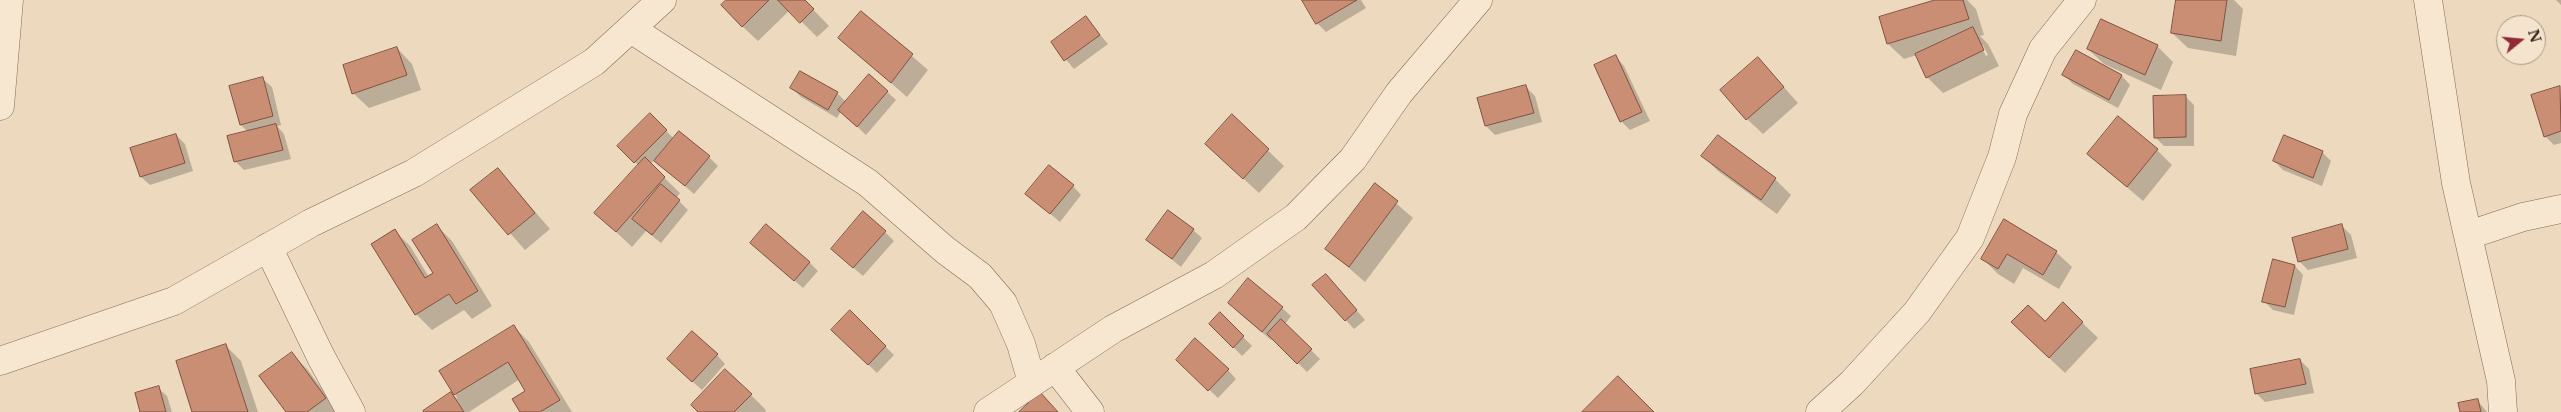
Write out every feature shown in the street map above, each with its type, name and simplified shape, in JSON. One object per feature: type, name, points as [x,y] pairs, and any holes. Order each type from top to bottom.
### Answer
[{"type":"street","points":[[0,106],[9,0]]},
{"type":"street","points":[[0,361],[174,301],[311,223],[414,173],[472,140],[594,62],[662,0]]},
{"type":"street","points":[[988,412],[1113,329],[1214,275],[1296,218],[1353,159],[1399,93],[1478,0]]},
{"type":"street","points":[[1820,412],[1852,383],[1917,312],[1970,238],[2002,157],[2013,114],[2039,57],[2082,0]]},
{"type":"street","points":[[2428,0],[2456,184],[2501,381],[2503,412]]},
{"type":"street","points":[[631,29],[868,183],[945,250],[980,276],[1004,303],[1021,344],[1032,382]]},
{"type":"street","points":[[2469,235],[2523,217],[2561,209]]},
{"type":"street","points":[[268,248],[320,357],[351,412]]},
{"type":"street","points":[[1055,367],[1090,412]]},
{"type":"building","points":[[726,0],[769,0],[742,27],[721,5]]},
{"type":"building","points":[[778,0],[805,0],[814,9],[800,23]]},
{"type":"building","points":[[1302,0],[1357,0],[1316,24]]},
{"type":"building","points":[[1935,0],[1963,0],[1969,19],[1887,44],[1879,17]]},
{"type":"building","points":[[2176,0],[2227,0],[2221,41],[2171,33]]},
{"type":"building","points":[[861,11],[913,54],[891,83],[838,38]]},
{"type":"building","points":[[1086,16],[1100,35],[1064,61],[1051,42]]},
{"type":"building","points":[[2101,19],[2158,45],[2145,75],[2087,49]]},
{"type":"building","points":[[1973,27],[1984,50],[1926,78],[1915,54]]},
{"type":"building","points":[[397,47],[407,75],[352,94],[343,65]]},
{"type":"building","points":[[2076,50],[2122,75],[2109,100],[2062,75]]},
{"type":"building","points":[[1616,55],[1642,112],[1620,122],[1594,65]]},
{"type":"building","points":[[1758,57],[1784,87],[1746,120],[1720,90]]},
{"type":"building","points":[[800,71],[838,92],[828,110],[790,88]]},
{"type":"building","points":[[869,74],[888,91],[857,127],[838,110]]},
{"type":"building","points":[[263,77],[273,116],[240,125],[229,86]]},
{"type":"building","points":[[1526,85],[1534,113],[1485,126],[1477,98]]},
{"type":"building","points":[[2560,86],[2561,131],[2544,137],[2531,95]]},
{"type":"building","points":[[2186,95],[2186,137],[2154,138],[2153,96]]},
{"type":"building","points":[[650,113],[667,130],[634,163],[617,146]]},
{"type":"building","points":[[1232,114],[1269,149],[1243,179],[1205,144]]},
{"type":"building","points":[[2118,116],[2158,149],[2127,187],[2087,154]]},
{"type":"building","points":[[276,124],[283,150],[234,162],[227,136]]},
{"type":"building","points":[[679,131],[710,156],[685,186],[654,161]]},
{"type":"building","points":[[176,134],[185,163],[140,177],[130,148]]},
{"type":"building","points":[[1718,135],[1776,178],[1761,200],[1701,156]]},
{"type":"building","points":[[2284,135],[2323,151],[2313,178],[2273,161]]},
{"type":"building","points":[[645,157],[665,177],[616,232],[594,213]]},
{"type":"building","points":[[1049,165],[1074,185],[1050,214],[1025,194]]},
{"type":"building","points":[[498,168],[535,213],[508,235],[470,190]]},
{"type":"building","points":[[1375,183],[1398,201],[1349,267],[1325,249]]},
{"type":"building","points":[[661,184],[680,200],[652,235],[632,219]]},
{"type":"building","points":[[1168,210],[1194,229],[1172,259],[1146,240]]},
{"type":"building","points":[[863,211],[886,231],[853,268],[831,249]]},
{"type":"building","points":[[2004,219],[2057,251],[2043,275],[2007,254],[1998,269],[1981,259]]},
{"type":"building","points":[[437,224],[478,291],[456,304],[449,294],[415,315],[371,244],[395,229],[425,278],[433,273],[412,240]]},
{"type":"building","points":[[766,224],[810,262],[794,281],[750,243]]},
{"type":"building","points":[[2342,224],[2348,249],[2298,262],[2292,238]]},
{"type":"building","points":[[2273,259],[2295,265],[2285,307],[2262,302]]},
{"type":"building","points":[[1326,274],[1357,310],[1345,321],[1312,285]]},
{"type":"building","points":[[1248,278],[1283,307],[1262,332],[1228,303]]},
{"type":"building","points":[[2063,302],[2083,322],[2049,358],[2011,322],[2028,305],[2045,321]]},
{"type":"building","points":[[850,310],[886,346],[868,365],[831,330]]},
{"type":"building","points":[[1220,312],[1244,336],[1233,348],[1209,324]]},
{"type":"building","points":[[1281,319],[1312,349],[1297,364],[1267,334]]},
{"type":"building","points":[[514,325],[560,400],[540,412],[520,412],[512,399],[525,391],[508,362],[454,395],[439,371]]},
{"type":"building","points":[[692,331],[718,354],[692,382],[667,359]]},
{"type":"building","points":[[1195,338],[1229,369],[1208,391],[1176,360]]},
{"type":"building","points":[[226,344],[248,412],[192,412],[176,361]]},
{"type":"building","points":[[292,352],[326,398],[307,412],[286,412],[259,376]]},
{"type":"building","points":[[2300,359],[2306,384],[2255,394],[2250,369]]},
{"type":"building","points":[[725,369],[752,394],[734,412],[698,412],[691,405]]},
{"type":"building","points":[[1618,376],[1654,412],[1582,412]]},
{"type":"building","points":[[159,386],[166,412],[140,412],[135,393]]},
{"type":"building","points":[[451,392],[464,412],[423,411]]},
{"type":"building","points":[[1040,392],[1058,412],[1019,412]]},
{"type":"building","points":[[2478,399],[2481,412],[2460,412],[2458,403]]}]
